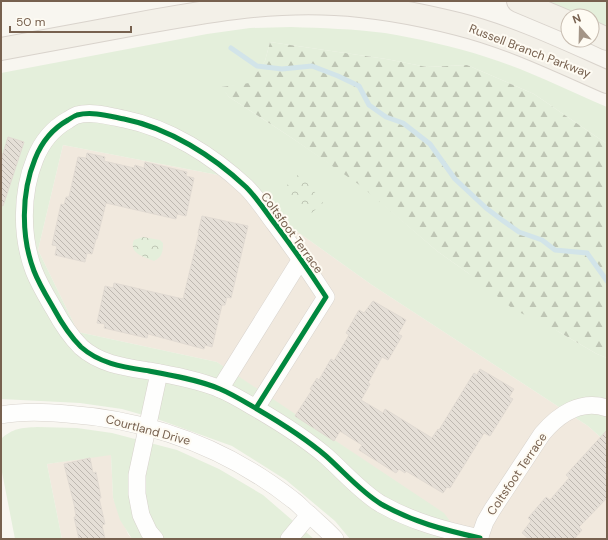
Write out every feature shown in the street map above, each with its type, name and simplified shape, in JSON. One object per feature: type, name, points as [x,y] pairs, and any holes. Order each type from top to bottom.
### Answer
[{"type":"main road","points":[[518,1],[560,19]]},
{"type":"main road","name":"Russell Branch Parkway","points":[[1,49],[211,10],[249,6],[335,4],[426,16],[460,24],[495,36],[607,82]]},
{"type":"street","name":"Coltsfoot Terrace","points":[[256,408],[326,297],[301,260],[259,203],[246,188],[211,158],[191,146],[159,130],[133,121],[96,114],[77,115],[62,124],[50,133],[40,148],[28,181],[24,221],[26,238],[34,272],[64,327],[80,346],[96,358],[116,365],[159,373],[220,389],[256,408],[299,435],[324,454],[379,502],[414,520],[435,527],[480,538],[485,522],[492,510],[548,427],[559,417],[578,408],[587,406],[602,406],[607,408]]},
{"type":"street","name":"Coltsfoot Terrace","points":[[220,389],[301,260]]},
{"type":"street","points":[[155,539],[149,532],[141,515],[136,494],[137,475],[159,373]]},
{"type":"street","name":"Courtland Drive","points":[[1,415],[48,412],[78,415],[112,419],[173,434],[242,464],[294,501],[335,539]]},
{"type":"street","points":[[289,539],[309,515]]},
{"type":"shaded area","points":[[63,145],[218,175],[372,285],[588,426],[607,443],[607,539],[463,539],[217,362],[78,332],[38,250]]},
{"type":"shaded area","points":[[111,454],[113,498],[128,534],[132,539],[62,539],[47,464]]},
{"type":"green space","points":[[548,1],[607,1],[607,27],[600,24],[600,8],[564,8]]},
{"type":"green space","points":[[291,27],[385,33],[449,46],[517,68],[607,107],[607,144],[534,94],[467,65],[427,67],[386,59],[270,42],[265,61],[249,84],[222,87],[229,97],[361,185],[437,251],[468,273],[559,332],[597,354],[607,358],[607,443],[588,426],[372,285],[218,175],[63,145],[38,250],[78,332],[217,362],[444,513],[463,539],[350,539],[335,521],[286,480],[232,446],[157,419],[122,409],[80,403],[1,399],[1,73],[207,34],[250,28]]},
{"type":"green space","points":[[270,42],[386,59],[427,67],[467,65],[534,94],[607,144],[607,358],[513,309],[468,273],[437,251],[361,186],[289,136],[229,97],[221,87],[249,83],[265,61]]},
{"type":"green space","points":[[300,173],[323,203],[306,218],[284,188]]},
{"type":"green space","points":[[143,237],[160,240],[163,243],[162,254],[154,261],[138,254],[133,248],[134,240]]},
{"type":"green space","points":[[37,427],[77,428],[112,433],[177,450],[219,469],[263,495],[314,539],[132,539],[120,520],[113,498],[111,455],[47,464],[62,539],[15,539],[1,467],[1,439],[18,429]]},
{"type":"building","points":[[8,137],[24,142],[3,206],[1,205],[1,160]]},
{"type":"building","points":[[87,153],[105,157],[104,161],[134,168],[135,165],[144,168],[145,162],[187,172],[186,176],[194,178],[186,216],[177,214],[176,219],[106,203],[92,254],[87,253],[85,262],[55,255],[57,246],[52,245],[61,204],[64,205],[66,197],[69,197],[78,157],[86,158]]},
{"type":"building","points":[[202,216],[248,226],[231,298],[227,297],[225,305],[222,305],[212,347],[205,345],[204,349],[148,334],[147,338],[104,328],[105,324],[97,323],[105,286],[113,288],[114,283],[183,299]]},
{"type":"building","points":[[373,301],[406,320],[398,334],[402,336],[388,360],[382,357],[361,400],[383,413],[385,409],[432,438],[438,429],[439,430],[474,373],[477,375],[480,369],[514,389],[509,397],[513,399],[490,436],[484,433],[450,488],[447,487],[443,493],[406,471],[405,473],[399,469],[396,473],[359,450],[362,445],[340,431],[334,441],[295,416],[312,390],[310,389],[317,378],[319,380],[331,359],[334,361],[349,335],[346,333],[359,310],[364,313]]},
{"type":"building","points":[[607,430],[607,498],[579,527],[582,530],[574,539],[529,539],[522,533],[531,521],[528,518],[546,497],[550,500],[569,478],[566,475]]},
{"type":"building","points":[[90,458],[93,473],[96,472],[101,498],[99,498],[105,524],[102,525],[105,539],[79,539],[74,517],[76,517],[74,504],[64,464]]},
{"type":"waterway","points":[[231,48],[257,66],[282,69],[312,66],[359,86],[369,105],[386,117],[403,123],[430,144],[455,179],[486,208],[519,232],[542,240],[555,250],[587,253],[607,281]]},
{"type":"cycle path","points":[[256,408],[326,297],[308,269],[246,187],[205,154],[190,145],[174,136],[141,123],[106,115],[77,115],[62,124],[48,136],[41,147],[30,172],[25,200],[25,230],[30,258],[38,281],[63,324],[81,347],[88,353],[113,364],[185,378],[225,391],[284,425],[318,449],[366,494],[381,504],[417,521],[480,538],[479,539]]}]
